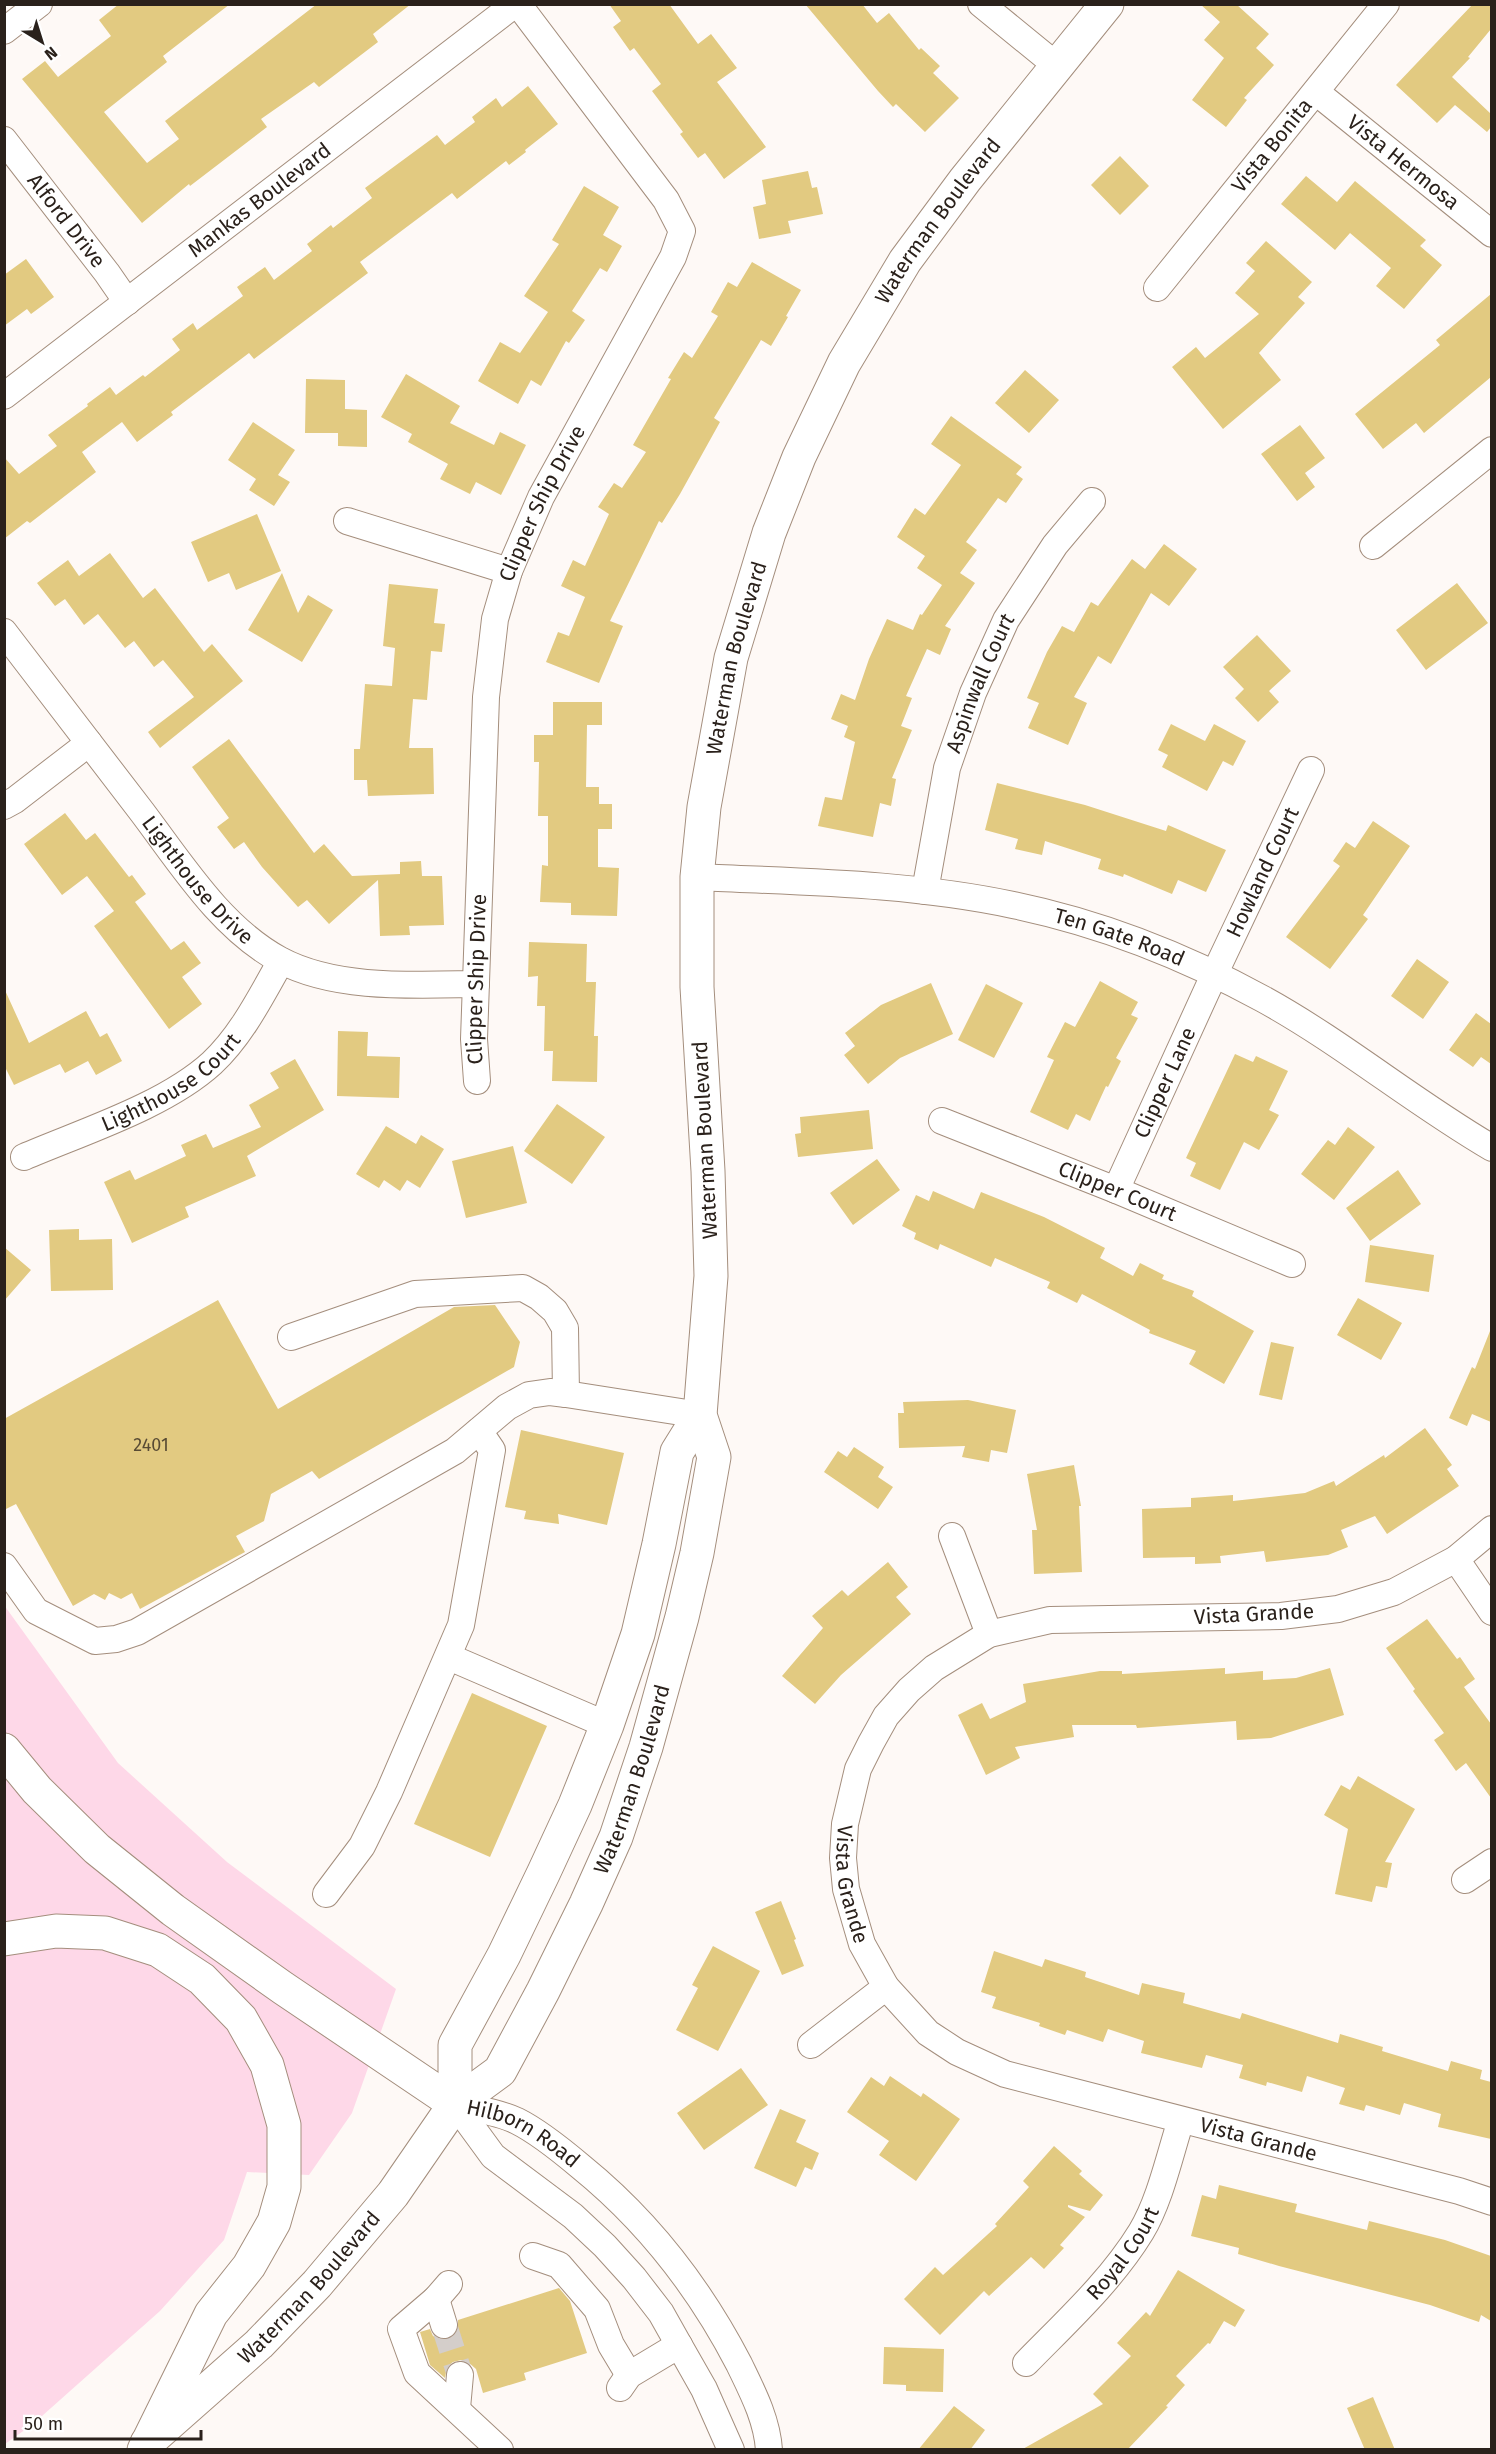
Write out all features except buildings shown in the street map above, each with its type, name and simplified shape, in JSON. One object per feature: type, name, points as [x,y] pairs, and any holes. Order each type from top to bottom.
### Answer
[{"type":"main road","name":"Waterman Boulevard","points":[[143,2447],[259,2344],[317,2284],[393,2194],[455,2104],[500,2071],[553,1972],[616,1837],[646,1747],[697,1553],[714,1457],[700,1416],[711,1276],[708,1171],[697,987],[697,877],[704,807],[731,658],[769,533],[798,457],[844,363],[905,261],[965,180],[1107,4]]},
{"type":"main road","name":"Waterman Boulevard","points":[[455,2104],[455,2045],[504,1955],[544,1872],[575,1805],[607,1725],[638,1634],[677,1452],[700,1416]]},
{"type":"main road","points":[[4,1750],[37,1790],[97,1850],[165,1903],[284,1988],[455,2104]]},
{"type":"main road","points":[[4,1939],[56,1931],[105,1933],[158,1950],[202,1979],[241,2019],[257,2047],[267,2065],[284,2125],[284,2187],[274,2222],[249,2266],[211,2314],[143,2447]]},
{"type":"street","points":[[4,31],[39,4]]},
{"type":"street","name":"Mankas Boulevard","points":[[4,396],[517,4]]},
{"type":"street","name":"Clipper Ship Drive","points":[[477,1082],[474,1040],[486,697],[495,619],[509,571],[541,497],[673,257],[682,231],[666,200],[517,4]]},
{"type":"street","points":[[981,4],[1057,66]]},
{"type":"street","name":"Vista Bonita","points":[[1157,288],[1386,4]]},
{"type":"street","name":"Vista Hermosa","points":[[1316,92],[1491,234]]},
{"type":"street","name":"Alford Drive","points":[[4,140],[127,302]]},
{"type":"street","points":[[1373,546],[1491,450]]},
{"type":"street","name":"Aspinwall Court","points":[[925,891],[947,768],[974,693],[1006,620],[1054,545],[1092,501]]},
{"type":"street","points":[[346,521],[509,571]]},
{"type":"street","name":"Lighthouse Drive","points":[[4,632],[198,885],[237,931],[281,961],[328,977],[387,986],[476,984]]},
{"type":"street","points":[[4,806],[15,800],[89,742]]},
{"type":"street","name":"Howland Court","points":[[1214,975],[1311,770]]},
{"type":"street","name":"Ten Gate Road","points":[[697,877],[925,891],[1014,905],[1084,924],[1160,949],[1263,999],[1325,1037],[1491,1148]]},
{"type":"street","name":"Lighthouse Court","points":[[24,1157],[166,1097],[212,1063],[244,1025],[281,961]]},
{"type":"street","name":"Clipper Lane","points":[[1116,1190],[1214,975]]},
{"type":"street","name":"Clipper Court","points":[[942,1121],[1116,1190],[1292,1264]]},
{"type":"street","points":[[291,1337],[415,1294],[523,1288],[539,1297],[555,1311],[565,1328],[566,1394]]},
{"type":"street","points":[[4,1566],[36,1611],[95,1641],[116,1639],[137,1632],[455,1451],[507,1407],[529,1395],[550,1392],[700,1416]]},
{"type":"street","points":[[326,1894],[362,1846],[389,1792],[461,1625],[492,1450],[479,1431]]},
{"type":"street","name":"Vista Grande","points":[[1491,1529],[1456,1559],[1394,1592],[1338,1609],[1281,1616],[1050,1620],[989,1634],[934,1668],[909,1690],[881,1725],[856,1779],[845,1824],[843,1858],[846,1889],[862,1944],[886,1987],[928,2033],[957,2052],[1005,2074],[1459,2191],[1491,2202]]},
{"type":"street","points":[[952,1536],[989,1634]]},
{"type":"street","points":[[1456,1559],[1491,1612]]},
{"type":"street","points":[[448,1657],[607,1725]]},
{"type":"street","points":[[1465,1880],[1491,1862]]},
{"type":"street","points":[[811,2045],[886,1987]]},
{"type":"street","name":"Hilborn Road","points":[[455,2104],[493,2156],[573,2216],[605,2246],[661,2313],[704,2389],[731,2450]]},
{"type":"street","name":"Hilborn Road","points":[[455,2104],[516,2120],[562,2151],[603,2184],[636,2216],[682,2271],[717,2323],[768,2429],[769,2450]]},
{"type":"street","name":"Royal Court","points":[[1026,2363],[1113,2272],[1142,2231],[1162,2181],[1181,2120]]},
{"type":"street","points":[[533,2256],[559,2265],[597,2309],[624,2381],[680,2345]]},
{"type":"street","points":[[444,2325],[443,2291],[401,2330],[417,2373],[495,2444]]},
{"type":"street","points":[[457,2408],[460,2375]]},
{"type":"shaded area","points":[[4,1605],[118,1763],[227,1862],[396,1989],[352,2113],[309,2175],[247,2172],[224,2240],[160,2311],[33,2424],[5,2444]]},
{"type":"tunnel","points":[[444,2325],[460,2375]]}]
